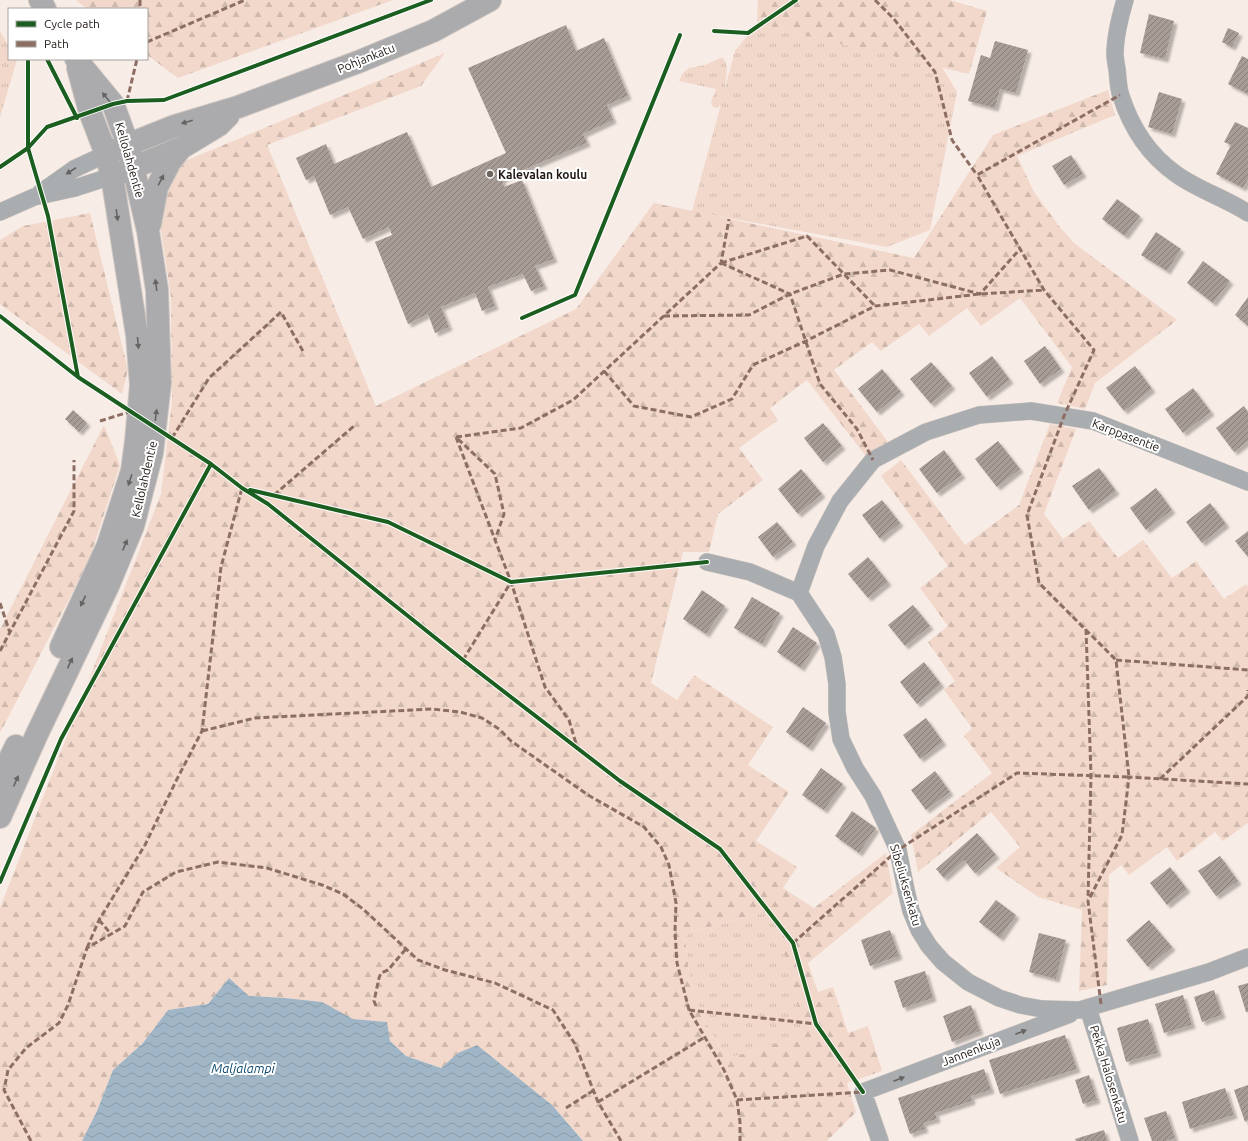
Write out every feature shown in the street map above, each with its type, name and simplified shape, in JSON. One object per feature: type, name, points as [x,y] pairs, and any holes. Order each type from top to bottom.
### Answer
[{"type":"main road","name":"Pohjankatu","points":[[106,154],[175,126],[238,107],[358,62],[433,31],[490,0]]},
{"type":"main road","name":"Kellolahdentie","points":[[0,779],[25,728],[108,545],[132,471],[136,441],[141,385],[137,335],[112,176],[106,154],[90,112],[75,60]]},
{"type":"main road","name":"Kellolahdentie","points":[[0,817],[37,734],[108,586],[133,526],[152,453],[160,383],[157,290],[148,231],[128,145],[113,104],[76,60]]},
{"type":"main road","name":"Pohjankatu","points":[[112,176],[181,148],[218,125],[238,107]]},
{"type":"main road","points":[[148,231],[157,186],[170,162],[181,148]]},
{"type":"street","points":[[1125,0],[1118,25],[1115,54],[1116,66],[1120,95],[1143,142],[1156,158],[1176,174],[1196,187],[1239,207],[1248,213]]},
{"type":"street","points":[[0,212],[34,197],[74,169],[106,154]]},
{"type":"street","points":[[34,197],[75,188],[112,176]]},
{"type":"street","name":"Karppasentie","points":[[799,593],[816,546],[840,501],[873,460],[926,432],[979,415],[1031,411],[1093,421],[1248,482]]},
{"type":"street","points":[[707,562],[750,572],[799,593]]},
{"type":"street","name":"Sibeliuksenkatu","points":[[799,593],[826,634],[833,657],[837,684],[837,712],[840,739],[855,768],[873,796],[898,850],[911,911],[919,930],[929,946],[943,962],[968,982],[999,998],[1020,1005],[1042,1009],[1084,1009],[1209,972],[1248,957]]},
{"type":"street","name":"Jannenkuja","points":[[880,1141],[862,1092],[1084,1009]]},
{"type":"street","name":"Pekka Halosenkatu","points":[[1084,1009],[1130,1141]]},
{"type":"green space","points":[[76,0],[393,0],[178,78],[148,56],[148,8],[86,8]]},
{"type":"green space","points":[[758,0],[949,0],[987,11],[969,74],[757,24]]},
{"type":"green space","points":[[757,24],[942,67],[957,92],[930,230],[887,247],[707,214],[518,1077],[452,1058],[627,240],[654,203],[692,211],[721,104],[718,108],[713,107],[711,102],[716,89],[679,81],[683,73],[689,68],[705,65],[723,58],[727,69],[725,88],[735,51]]},
{"type":"green space","points":[[0,31],[8,45],[8,60],[17,60],[0,117]]},
{"type":"green space","points":[[445,53],[421,86],[267,145],[376,406],[576,309],[654,203],[914,258],[993,135],[1108,90],[1115,115],[1017,156],[1034,192],[1059,226],[1074,243],[1177,320],[1095,383],[1085,409],[1057,403],[1072,367],[1020,298],[981,326],[967,308],[929,336],[919,324],[881,351],[872,342],[834,370],[888,442],[868,459],[807,380],[770,408],[778,420],[739,448],[763,480],[718,514],[709,552],[683,552],[651,683],[677,700],[694,675],[773,727],[748,765],[789,792],[756,841],[797,867],[783,888],[814,908],[886,853],[893,893],[808,963],[818,992],[833,987],[848,1033],[868,1026],[882,1071],[847,1083],[856,1112],[827,1141],[583,1141],[552,1105],[458,1053],[441,1068],[406,1056],[390,1041],[386,1022],[353,1019],[321,1002],[249,996],[229,978],[208,1004],[168,1010],[143,1043],[113,1070],[97,1111],[82,1141],[0,1141],[0,908],[161,494],[172,402],[171,297],[157,203],[180,163]],"holes":[[[774,910],[805,1034],[727,1059],[703,1018],[690,981],[685,938],[690,932]]]},
{"type":"green space","points":[[90,213],[128,370],[122,394],[0,304],[0,240],[23,226]]},
{"type":"green space","points":[[1050,424],[1076,429],[1044,514],[1063,539],[1089,521],[1118,558],[1143,540],[1172,578],[1196,561],[1224,599],[1246,584],[1248,587],[1248,823],[1223,841],[1215,832],[1177,861],[1167,847],[1129,875],[1121,865],[1109,875],[1107,985],[1079,991],[1082,910],[1038,897],[996,868],[1020,847],[991,812],[918,872],[911,835],[992,773],[964,736],[972,728],[944,690],[955,681],[928,642],[948,626],[920,588],[948,566],[881,476],[901,460],[965,545],[1019,505]]},
{"type":"green space","points":[[104,425],[120,465],[89,560],[0,733],[0,629]]},
{"type":"green space","points":[[774,910],[806,1034],[727,1059],[703,1018],[690,981],[685,938],[690,932]]},
{"type":"water","name":"Maljalampi","points":[[229,978],[249,996],[322,1002],[353,1019],[387,1022],[390,1041],[406,1056],[441,1068],[458,1053],[477,1045],[552,1105],[583,1141],[82,1141],[97,1111],[113,1070],[143,1043],[168,1010],[208,1004]]},
{"type":"building","points":[[1149,14],[1174,21],[1165,59],[1140,53]]},
{"type":"building","points":[[566,25],[576,51],[604,38],[628,96],[607,105],[613,120],[583,134],[587,143],[502,179],[504,187],[522,180],[554,259],[535,266],[544,286],[531,291],[523,274],[488,287],[495,306],[482,311],[475,293],[441,307],[449,327],[435,333],[428,314],[408,324],[375,242],[392,235],[389,227],[363,239],[348,207],[330,215],[314,176],[306,180],[296,158],[326,144],[334,164],[407,132],[431,187],[506,153],[468,68]]},
{"type":"building","points":[[1228,28],[1239,33],[1232,47],[1222,42]]},
{"type":"building","points":[[995,41],[1028,50],[1016,93],[1000,89],[995,108],[968,101],[981,55],[990,58]]},
{"type":"building","points":[[1242,56],[1248,59],[1248,94],[1228,84]]},
{"type":"building","points":[[1159,92],[1182,99],[1172,134],[1148,127]]},
{"type":"building","points":[[1235,122],[1248,128],[1248,179],[1243,188],[1216,174],[1231,145],[1224,142]]},
{"type":"building","points":[[1071,155],[1083,174],[1064,185],[1052,166]]},
{"type":"building","points":[[1117,199],[1140,216],[1125,236],[1102,219]]},
{"type":"building","points":[[1156,232],[1181,249],[1167,271],[1141,255]]},
{"type":"building","points":[[1203,261],[1230,281],[1213,303],[1187,283]]},
{"type":"building","points":[[1248,297],[1248,326],[1235,315]]},
{"type":"building","points":[[1045,346],[1061,369],[1040,384],[1024,361]]},
{"type":"building","points":[[992,356],[1010,380],[987,397],[969,373]]},
{"type":"building","points":[[931,362],[952,386],[931,404],[910,379]]},
{"type":"building","points":[[1135,366],[1152,389],[1124,411],[1106,388]]},
{"type":"building","points":[[882,369],[901,392],[877,412],[858,389]]},
{"type":"building","points":[[1193,388],[1211,412],[1183,433],[1165,409]]},
{"type":"building","points":[[1244,406],[1248,412],[1248,441],[1234,452],[1216,428]]},
{"type":"building","points":[[73,410],[87,423],[79,432],[65,419]]},
{"type":"building","points":[[823,423],[842,446],[823,462],[804,438]]},
{"type":"building","points":[[998,441],[1020,469],[997,487],[975,459]]},
{"type":"building","points":[[944,450],[962,475],[937,493],[919,469]]},
{"type":"building","points":[[1099,468],[1116,491],[1089,510],[1072,486]]},
{"type":"building","points":[[801,469],[822,494],[798,514],[778,489]]},
{"type":"building","points":[[1156,488],[1172,510],[1146,530],[1130,508]]},
{"type":"building","points":[[882,500],[900,523],[880,539],[862,515]]},
{"type":"building","points":[[1210,503],[1226,524],[1202,543],[1186,522]]},
{"type":"building","points":[[777,522],[793,542],[773,557],[758,537]]},
{"type":"building","points":[[1248,531],[1248,557],[1235,541]]},
{"type":"building","points":[[868,557],[888,582],[868,598],[848,574]]},
{"type":"building","points":[[702,590],[725,606],[706,634],[683,619]]},
{"type":"building","points":[[752,597],[780,613],[762,644],[734,628]]},
{"type":"building","points":[[913,605],[930,626],[905,646],[888,625]]},
{"type":"building","points":[[793,627],[817,643],[801,668],[777,652]]},
{"type":"building","points":[[924,662],[941,684],[917,704],[900,682]]},
{"type":"building","points":[[803,707],[826,723],[809,748],[786,732]]},
{"type":"building","points":[[926,718],[943,742],[920,759],[903,735]]},
{"type":"building","points":[[821,768],[843,784],[824,810],[802,795]]},
{"type":"building","points":[[935,771],[950,792],[926,810],[911,790]]},
{"type":"building","points":[[852,811],[876,828],[859,853],[835,836]]},
{"type":"building","points":[[977,833],[996,855],[975,873],[964,860],[944,878],[936,869]]},
{"type":"building","points":[[1220,856],[1238,881],[1216,896],[1198,871]]},
{"type":"building","points":[[1170,867],[1187,889],[1167,905],[1150,883]]},
{"type":"building","points":[[996,900],[1016,915],[1000,938],[979,922]]},
{"type":"building","points":[[1149,920],[1172,947],[1148,967],[1126,940]]},
{"type":"building","points":[[890,930],[899,956],[870,966],[861,940]]},
{"type":"building","points":[[1039,933],[1066,940],[1056,979],[1029,972]]},
{"type":"building","points":[[925,971],[933,998],[903,1008],[894,981]]},
{"type":"building","points":[[1248,983],[1248,1012],[1246,1012],[1238,986]]},
{"type":"building","points":[[1214,990],[1222,1015],[1202,1022],[1194,997]]},
{"type":"building","points":[[1183,995],[1192,1025],[1164,1033],[1155,1004]]},
{"type":"building","points":[[971,1005],[980,1031],[952,1042],[943,1016]]},
{"type":"building","points":[[1148,1019],[1158,1053],[1126,1062],[1117,1028]]},
{"type":"building","points":[[1065,1035],[1077,1069],[1000,1094],[989,1060]]},
{"type":"building","points":[[984,1069],[991,1090],[971,1096],[972,1101],[935,1113],[937,1119],[923,1123],[925,1129],[910,1134],[898,1098]]},
{"type":"building","points":[[1089,1075],[1097,1100],[1083,1104],[1075,1080]]},
{"type":"building","points":[[1248,1085],[1248,1120],[1245,1122],[1234,1090]]},
{"type":"building","points":[[1225,1088],[1234,1115],[1190,1129],[1182,1102]]},
{"type":"building","points":[[1166,1111],[1175,1138],[1166,1141],[1152,1141],[1144,1118]]},
{"type":"building","points":[[1104,1130],[1107,1141],[1076,1141],[1075,1139]]},
{"type":"marked path","points":[[140,0],[140,8]]},
{"type":"marked path","points":[[148,42],[245,0]]},
{"type":"marked path","points":[[875,0],[894,19],[935,72],[952,140],[977,175]]},
{"type":"marked path","points":[[127,101],[137,60]]},
{"type":"marked path","points":[[793,943],[898,850],[1017,773],[1129,777],[1116,660],[1039,583],[1027,515],[1064,416],[1094,350],[1044,290],[977,175],[1120,95]]},
{"type":"marked path","points":[[456,437],[521,428],[573,400],[721,263],[729,219]]},
{"type":"marked path","points":[[721,263],[807,236],[875,306]]},
{"type":"marked path","points":[[664,316],[749,315],[790,294],[844,274],[890,270],[980,294],[1020,249]]},
{"type":"marked path","points":[[721,263],[790,294],[820,384],[857,429],[873,460]]},
{"type":"marked path","points":[[604,371],[634,406],[691,417],[732,399],[753,365],[806,341],[875,306],[980,294],[1044,290]]},
{"type":"marked path","points":[[172,438],[209,378],[281,312],[304,353]]},
{"type":"marked path","points":[[100,421],[132,411]]},
{"type":"marked path","points":[[274,495],[354,426]]},
{"type":"marked path","points":[[456,437],[511,582],[545,687],[569,720],[577,747]]},
{"type":"marked path","points":[[458,439],[495,474],[504,514],[495,540]]},
{"type":"marked path","points":[[0,651],[74,511],[74,460]]},
{"type":"marked path","points":[[87,948],[99,920],[145,845],[202,731],[221,567],[242,488]]},
{"type":"marked path","points":[[463,660],[511,582]]},
{"type":"marked path","points":[[0,603],[10,633]]},
{"type":"marked path","points":[[1086,629],[1091,775],[1088,899]]},
{"type":"marked path","points":[[1116,660],[1248,670]]},
{"type":"marked path","points":[[1160,779],[1248,696],[1248,690]]},
{"type":"marked path","points":[[202,731],[255,718],[432,709],[460,712],[482,718],[499,729],[511,741],[588,795],[644,827],[661,847],[669,865],[676,903],[675,932],[677,963],[689,1010],[724,1070],[737,1100],[740,1122],[740,1141]]},
{"type":"marked path","points":[[1101,1004],[1088,901],[1122,835],[1129,777],[1248,784]]},
{"type":"marked path","points":[[31,1141],[4,1090],[8,1070],[26,1048],[59,1023],[68,1005],[87,948],[125,926],[143,892],[176,872],[218,862],[267,868],[322,885],[343,894],[363,909],[418,960],[445,970],[495,983],[553,1010],[575,1044],[598,1102],[621,1141]]},
{"type":"marked path","points":[[99,920],[111,934]]},
{"type":"marked path","points":[[376,1006],[374,1001],[381,973],[388,970],[405,950]]},
{"type":"marked path","points":[[689,1010],[816,1024]]},
{"type":"marked path","points":[[598,1102],[705,1037]]},
{"type":"marked path","points":[[566,1108],[594,1090]]},
{"type":"marked path","points":[[737,1100],[863,1092]]},
{"type":"cycle path","points":[[0,167],[28,148],[47,127],[113,104],[127,101],[164,100],[431,0]]},
{"type":"cycle path","points":[[714,31],[748,33],[796,0]]},
{"type":"cycle path","points":[[522,318],[575,295],[680,35]]},
{"type":"cycle path","points":[[28,60],[28,148],[48,216],[78,377]]},
{"type":"cycle path","points":[[48,60],[77,118]]},
{"type":"cycle path","points":[[0,316],[78,377],[211,464],[242,488],[268,504],[463,660],[620,781],[720,849],[793,943],[816,1024],[863,1092]]},
{"type":"cycle path","points":[[0,882],[61,739],[211,464]]},
{"type":"cycle path","points":[[250,490],[388,522],[511,582],[707,562]]},
{"type":"place","name":"Kalevalan koulu","points":[[490,174]]}]
